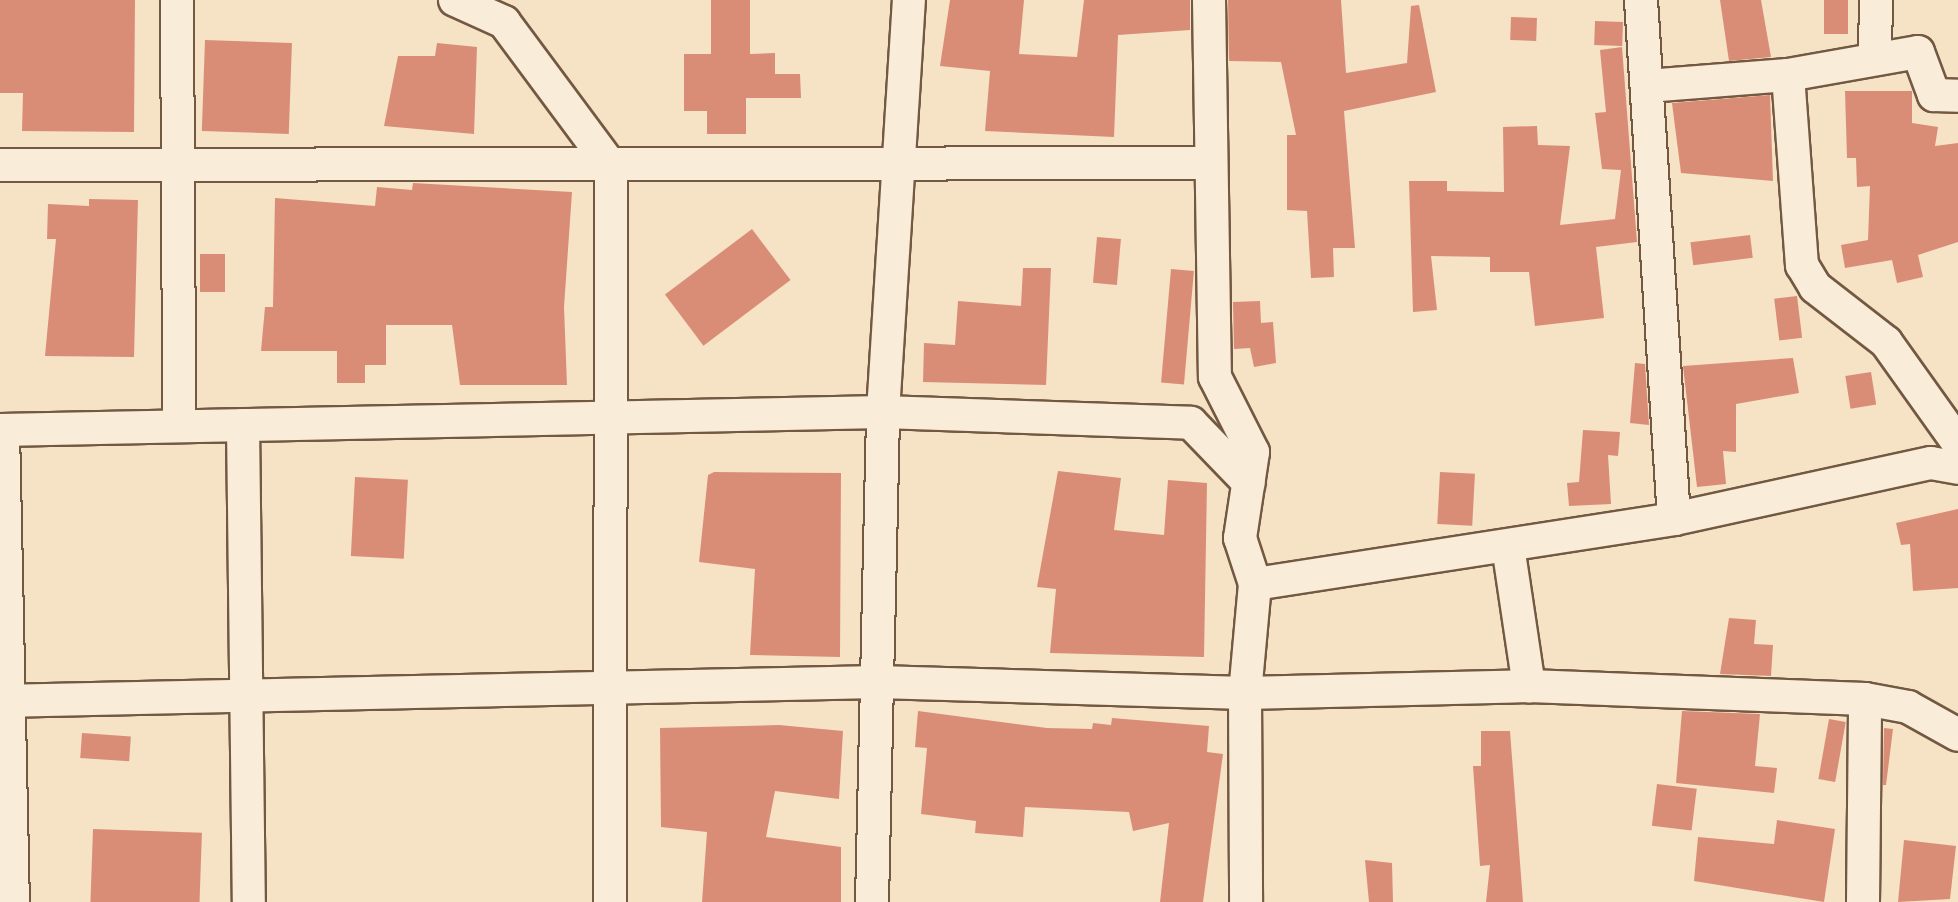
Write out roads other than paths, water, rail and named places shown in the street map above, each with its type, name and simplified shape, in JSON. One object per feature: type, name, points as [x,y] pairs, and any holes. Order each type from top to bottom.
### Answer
[{"type":"street","points":[[177,0],[179,426]]},
{"type":"street","points":[[455,0],[504,22],[611,166],[608,418],[610,902]]},
{"type":"street","points":[[872,902],[883,412],[909,0]]},
{"type":"street","points":[[1209,0],[1215,377],[1253,452],[1240,538],[1255,584],[1245,693],[1246,902]]},
{"type":"street","points":[[1641,0],[1674,519]]},
{"type":"street","points":[[1875,55],[1876,0]]},
{"type":"street","points":[[1647,86],[1788,75],[1875,55],[1918,52],[1934,95],[1958,96]]},
{"type":"street","points":[[1788,75],[1802,265],[1815,287],[1886,342],[1958,443]]},
{"type":"street","points":[[0,165],[611,166],[899,161],[1211,163]]},
{"type":"street","points":[[13,902],[4,701],[2,430],[883,412],[1191,423],[1249,483]]},
{"type":"street","points":[[243,425],[249,902]]},
{"type":"street","points":[[1255,584],[1674,519],[1931,463],[1958,468]]},
{"type":"street","points":[[1508,546],[1529,686]]},
{"type":"street","points":[[4,701],[609,693],[878,682],[1245,693],[1529,686],[1865,699],[1908,707],[1958,735]]},
{"type":"street","points":[[1863,902],[1865,699]]}]
